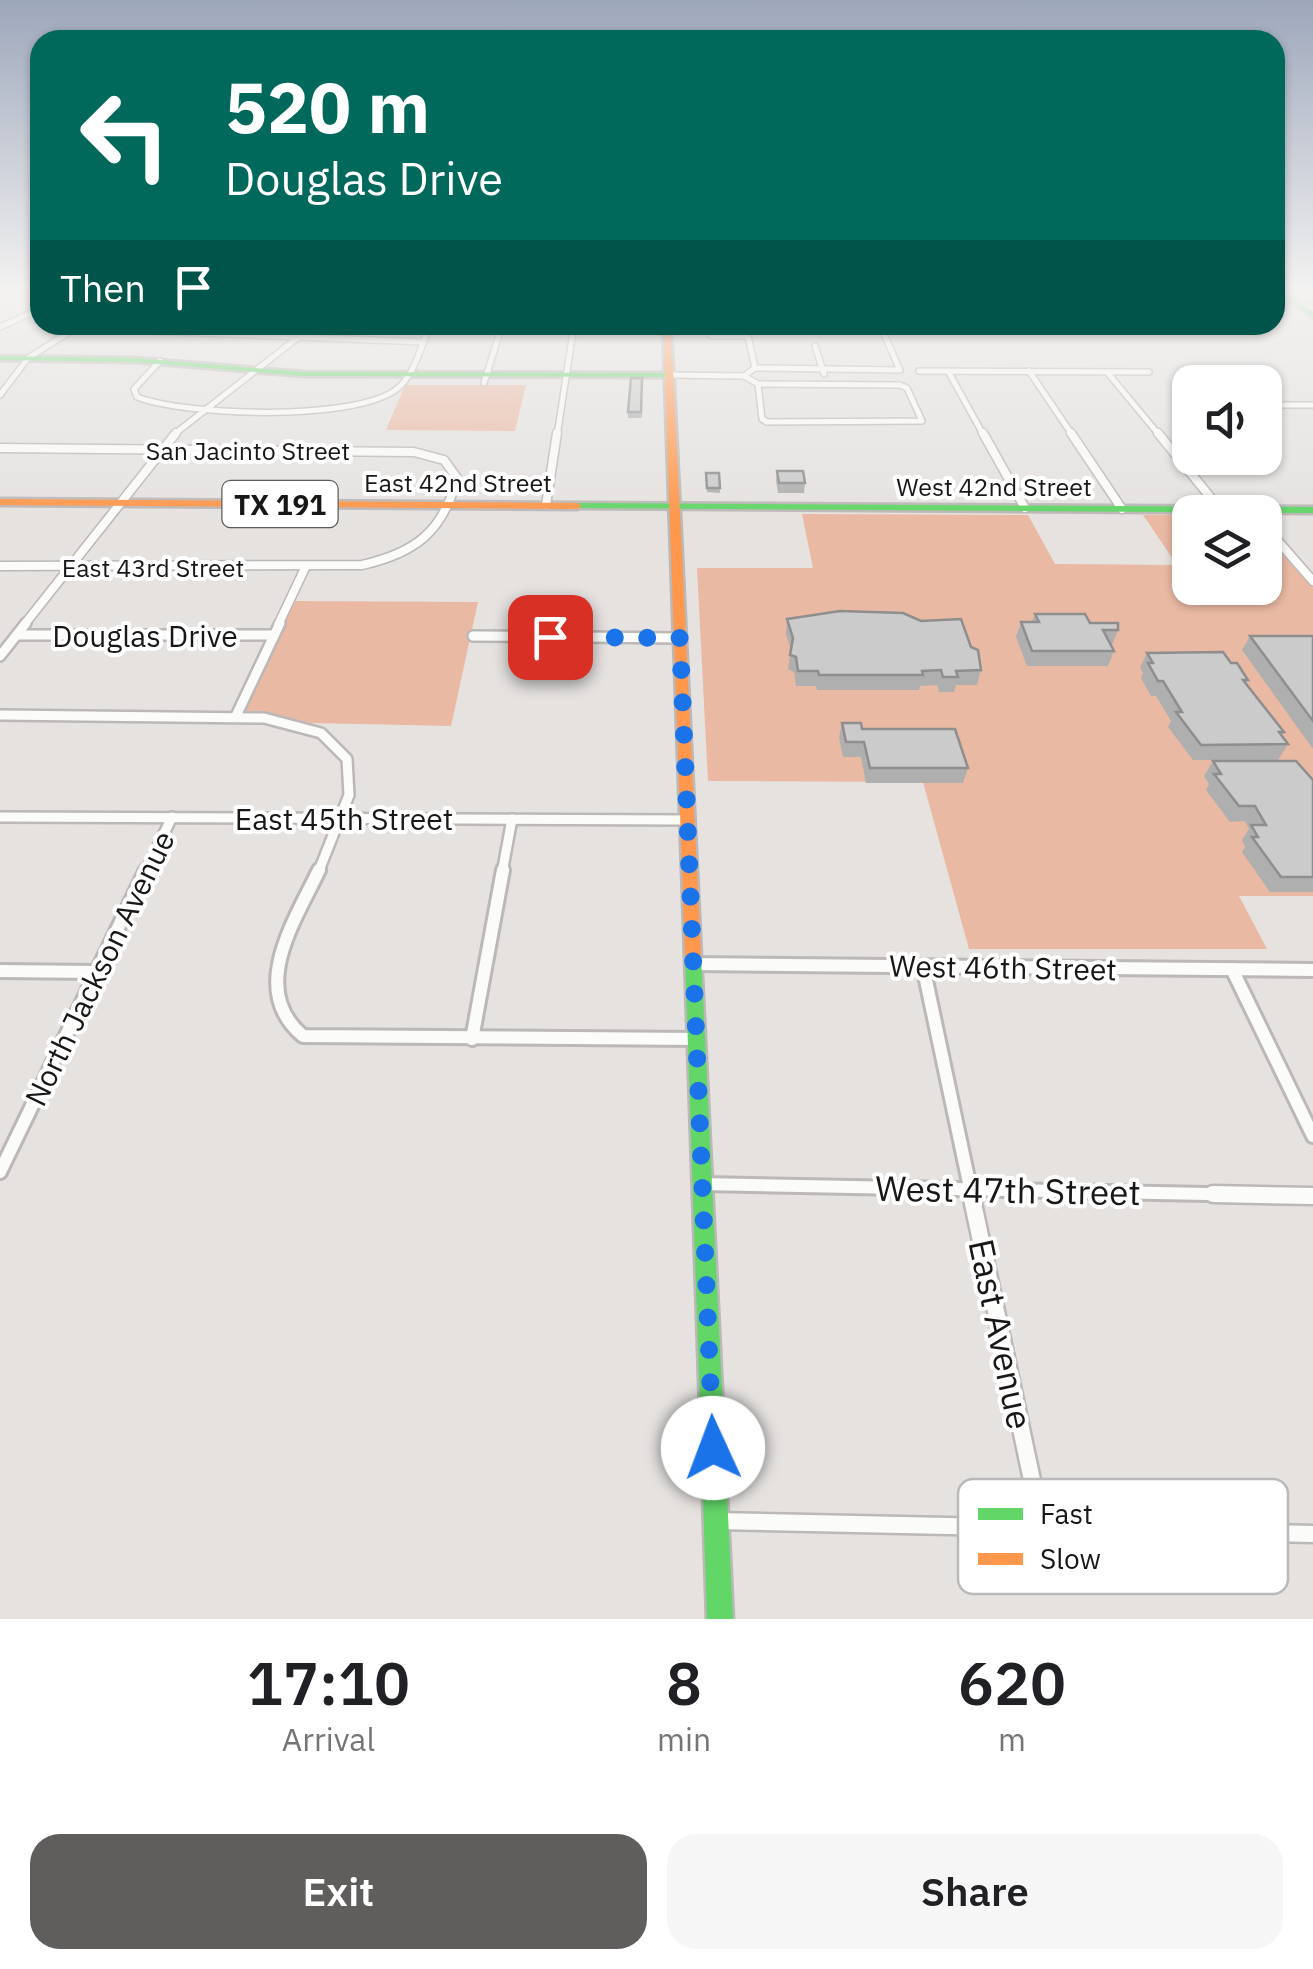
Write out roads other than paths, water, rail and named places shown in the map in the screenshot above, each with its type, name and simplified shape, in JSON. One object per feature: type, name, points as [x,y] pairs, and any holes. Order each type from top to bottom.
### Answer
[{"type":"main road","points":[[203,366],[254,371],[486,379],[670,376]]},
{"type":"main road","points":[[670,366],[720,1619]]},
{"type":"main road","name":"East 42nd Street","points":[[0,502],[675,506]]},
{"type":"main road","name":"West 42nd Street","points":[[675,506],[1172,510]]},
{"type":"main road","name":"West 42nd Street","points":[[1282,511],[1313,510]]},
{"type":"street","points":[[0,395],[22,366]]},
{"type":"street","points":[[155,366],[139,380],[134,390],[136,397],[153,406],[203,410],[351,406],[392,393],[412,366]]},
{"type":"street","points":[[0,656],[161,449],[203,410],[261,366]]},
{"type":"street","points":[[486,379],[490,366]]},
{"type":"street","points":[[546,505],[568,366]]},
{"type":"street","points":[[822,366],[826,385]]},
{"type":"street","points":[[744,376],[755,368],[900,370],[898,366]]},
{"type":"street","points":[[919,371],[1149,372]]},
{"type":"street","points":[[948,371],[1026,508]]},
{"type":"street","points":[[1028,372],[1122,509]]},
{"type":"street","points":[[1107,372],[1208,495]]},
{"type":"street","points":[[670,376],[744,376],[758,384],[907,388],[922,421],[767,422],[762,419],[758,384]]},
{"type":"street","points":[[1282,405],[1313,404]]},
{"type":"street","name":"San Jacinto Street","points":[[0,448],[419,452],[453,468],[456,478],[449,505]]},
{"type":"street","name":"East 43rd Street","points":[[0,566],[362,565],[415,548],[433,536],[449,505]]},
{"type":"street","points":[[1282,545],[1313,581]]},
{"type":"street","points":[[236,716],[306,568]]},
{"type":"street","name":"Douglas Drive","points":[[16,635],[274,636]]},
{"type":"street","points":[[473,636],[680,638]]},
{"type":"street","points":[[0,715],[236,716],[297,722],[334,742],[350,772],[342,818],[288,941],[276,981],[278,1008],[304,1036],[696,1040]]},
{"type":"street","name":"East 45th Street","points":[[0,817],[688,820]]},
{"type":"street","name":"North Jackson Avenue","points":[[0,1172],[172,818]]},
{"type":"street","points":[[472,1040],[512,819]]},
{"type":"street","name":"West 46th Street","points":[[693,964],[1313,970]]},
{"type":"street","name":"East Avenue","points":[[923,966],[1032,1479]]},
{"type":"street","points":[[1232,969],[1313,1136]]},
{"type":"street","points":[[0,971],[97,972]]},
{"type":"street","name":"West 47th Street","points":[[702,1184],[1313,1196]]},
{"type":"street","points":[[716,1521],[958,1525]]},
{"type":"street","points":[[1288,1533],[1313,1534]]}]
